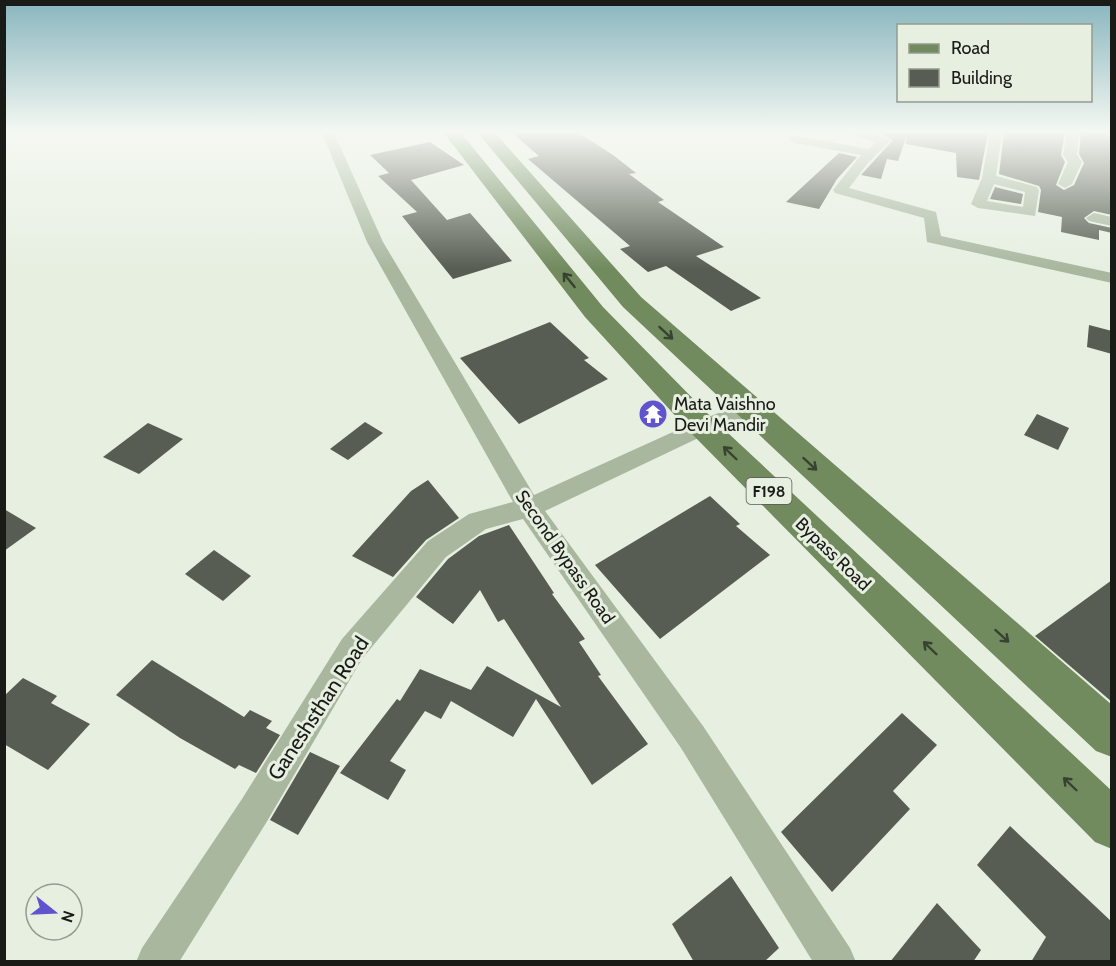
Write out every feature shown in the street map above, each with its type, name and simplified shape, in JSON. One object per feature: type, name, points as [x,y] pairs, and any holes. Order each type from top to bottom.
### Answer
[{"type":"main road","name":"Bypass Road","points":[[488,178],[594,312],[703,427],[1112,825]]},
{"type":"main road","name":"F198","points":[[525,178],[632,302],[1112,735]]},
{"type":"main road","points":[[594,312],[632,302]]},
{"type":"street","name":"Second Bypass Road","points":[[347,178],[375,242],[529,508],[692,737],[836,962]]},
{"type":"street","points":[[850,178],[840,190],[931,215],[933,239],[1112,278]]},
{"type":"street","points":[[1065,184],[1068,178]]},
{"type":"street","points":[[1094,218],[1112,222]]},
{"type":"street","name":"Ganeshsthan Road","points":[[156,962],[254,811],[352,649],[437,549],[478,521],[529,508],[703,427],[750,409]]},
{"type":"building","points":[[380,178],[418,178],[411,180],[447,220],[470,213],[512,261],[453,279],[402,216],[417,212]]},
{"type":"building","points":[[550,178],[634,178],[664,200],[658,202],[724,247],[696,256],[761,298],[731,311],[666,266],[648,272],[620,249],[630,246]]},
{"type":"building","points":[[812,178],[838,178],[819,209],[786,202]]},
{"type":"building","points":[[1013,178],[1059,178],[1056,185],[1064,190],[1074,185],[1077,178],[1112,178],[1112,215],[1094,211],[1084,218],[1089,223],[1112,228],[1112,233],[1099,230],[1099,240],[1061,232],[1062,217],[1038,212],[1041,190],[1039,186]]},
{"type":"building","points":[[995,187],[1023,194],[1021,204],[990,199]]},
{"type":"building","points":[[550,322],[589,358],[584,360],[608,379],[519,424],[460,358]]},
{"type":"building","points":[[1089,325],[1112,331],[1112,354],[1087,347]]},
{"type":"building","points":[[1037,414],[1069,428],[1058,450],[1024,435]]},
{"type":"building","points":[[365,422],[383,433],[348,460],[330,449]]},
{"type":"building","points":[[148,423],[183,439],[139,474],[103,457]]},
{"type":"building","points":[[428,480],[459,518],[426,540],[393,577],[352,556],[411,491]]},
{"type":"building","points":[[710,496],[740,524],[736,526],[770,555],[660,639],[595,565]]},
{"type":"building","points":[[4,509],[36,528],[4,551]]},
{"type":"building","points":[[509,525],[554,593],[552,594],[585,639],[579,642],[601,675],[598,676],[648,744],[592,785],[536,699],[513,737],[451,701],[441,719],[425,711],[390,761],[406,770],[388,800],[340,773],[397,699],[400,701],[420,669],[471,690],[487,666],[561,707],[504,619],[498,622],[480,590],[453,624],[416,597],[448,559],[479,536]]},
{"type":"building","points":[[214,550],[251,576],[223,601],[185,574]]},
{"type":"building","points":[[1112,580],[1112,702],[1035,636]]},
{"type":"building","points":[[152,660],[244,717],[250,710],[272,721],[266,728],[280,735],[256,773],[239,765],[235,769],[180,738],[116,695]]},
{"type":"building","points":[[23,678],[57,696],[51,703],[90,724],[48,770],[4,744],[4,696]]},
{"type":"building","points":[[902,713],[937,745],[893,791],[910,809],[832,892],[781,832]]},
{"type":"building","points":[[310,752],[340,766],[298,835],[270,820]]},
{"type":"building","points":[[1010,826],[1112,922],[1112,962],[1031,962],[1046,937],[977,865]]},
{"type":"building","points":[[731,876],[779,948],[764,962],[694,962],[672,924]]},
{"type":"building","points":[[937,903],[981,950],[973,962],[890,962]]},
{"type":"place","name":"Mata Vaishno Devi Mandir","points":[[653,414]]}]
